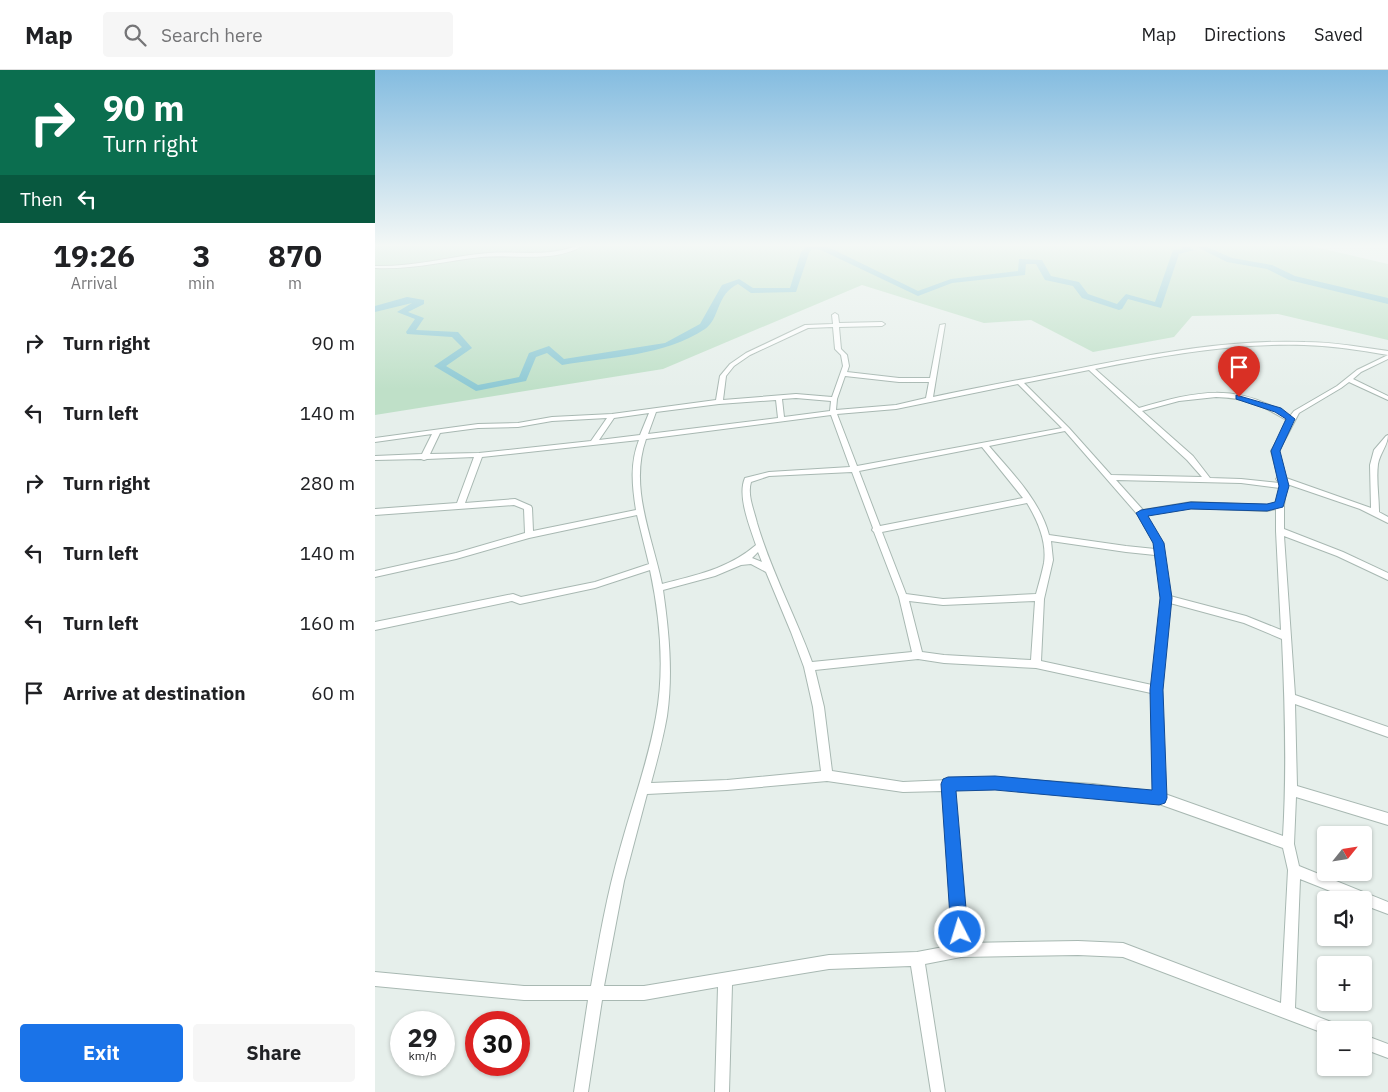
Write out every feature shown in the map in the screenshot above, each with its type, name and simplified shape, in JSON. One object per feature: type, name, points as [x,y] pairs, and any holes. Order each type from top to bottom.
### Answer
[{"type":"street","points":[[835,315],[838,349],[844,355],[846,366],[834,399],[833,412],[876,530],[903,597],[918,655]]},
{"type":"street","points":[[719,402],[723,376],[745,355],[807,326],[836,327],[882,324]]},
{"type":"street","points":[[929,399],[943,325]]},
{"type":"street","points":[[851,326],[860,328],[860,332]]},
{"type":"street","points":[[375,458],[479,455],[643,437],[833,412],[896,407],[1179,350],[1240,345],[1333,344],[1388,354]]},
{"type":"street","points":[[1288,1011],[1294,870],[1287,844],[1291,790],[1290,698],[1280,531],[1282,483],[1275,451],[1290,419],[1296,412],[1349,380],[1359,371],[1388,358]]},
{"type":"street","points":[[1091,368],[1190,458],[1207,479]]},
{"type":"street","points":[[844,374],[899,380],[932,380]]},
{"type":"street","points":[[1349,380],[1388,398]]},
{"type":"street","points":[[1020,382],[1067,429],[1141,513],[1158,543],[1166,598],[1156,690],[1159,798]]},
{"type":"street","points":[[1139,410],[1190,396],[1219,393],[1263,404],[1278,410],[1290,419]]},
{"type":"street","points":[[375,440],[478,426],[518,425],[552,419],[612,416],[719,402],[779,398],[834,399]]},
{"type":"street","points":[[779,398],[781,419]]},
{"type":"street","points":[[581,1092],[595,992],[625,851],[660,735],[665,695],[665,666],[658,588],[639,512],[637,459],[653,411]]},
{"type":"street","points":[[593,442],[612,416]]},
{"type":"street","points":[[827,776],[817,702],[809,666],[767,569],[750,509],[746,484],[748,480],[769,474],[855,469],[1067,429]]},
{"type":"street","points":[[423,458],[437,432]]},
{"type":"street","points":[[1375,513],[1374,465],[1378,450],[1388,437]]},
{"type":"street","points":[[983,444],[1028,500],[1038,516],[1046,537],[1048,570],[1041,597],[1036,664]]},
{"type":"street","points":[[460,506],[479,455]]},
{"type":"street","points":[[1110,477],[1282,483],[1375,513],[1388,520]]},
{"type":"street","points":[[876,530],[1028,500]]},
{"type":"street","points":[[375,512],[509,502],[526,505],[530,512],[529,535]]},
{"type":"street","points":[[1141,513],[1191,505],[1267,508],[1280,505]]},
{"type":"street","points":[[375,574],[456,556],[529,535],[639,512]]},
{"type":"street","points":[[1280,531],[1340,554],[1388,578]]},
{"type":"street","points":[[1046,537],[1159,552]]},
{"type":"street","points":[[742,562],[760,546]]},
{"type":"street","points":[[658,588],[702,577],[742,562],[753,561],[767,569]]},
{"type":"street","points":[[375,626],[513,597],[520,601],[595,585],[653,566]]},
{"type":"street","points":[[903,597],[943,602],[1041,597]]},
{"type":"street","points":[[1166,598],[1246,620],[1285,636]]},
{"type":"street","points":[[809,666],[918,655],[944,659],[1036,664],[1156,690]]},
{"type":"street","points":[[1290,698],[1388,732]]},
{"type":"street","points":[[644,789],[727,785],[827,776],[903,787],[948,784],[1005,784],[1159,798],[1287,844]]},
{"type":"street","points":[[948,784],[961,950]]},
{"type":"street","points":[[1291,790],[1388,820]]},
{"type":"street","points":[[1294,870],[1388,908]]},
{"type":"street","points":[[375,979],[524,993],[644,993],[829,962],[917,959],[961,950],[1078,948],[1123,950],[1317,1023]]},
{"type":"street","points":[[917,959],[938,1092]]},
{"type":"street","points":[[722,1092],[725,979]]},
{"type":"street","points":[[1372,1045],[1388,1052]]},
{"type":"green space","points":[[375,294],[841,294],[663,369],[375,415]]},
{"type":"green space","points":[[890,294],[1388,294],[1388,340],[1278,314],[1192,316],[1174,337],[1093,352],[1031,320],[984,323]]},
{"type":"waterway","points":[[375,309],[407,300],[421,302],[401,312],[420,318],[410,332],[455,334],[467,348],[439,366],[476,388],[523,379],[532,355],[549,349],[562,362],[667,345],[704,326],[721,294]]},
{"type":"waterway","points":[[1083,294],[1085,296],[1119,307],[1126,296],[1158,306],[1162,294]]},
{"type":"waterway","points":[[1358,294],[1388,301]]},
{"type":"route","points":[[960,932],[948,784],[995,783],[1093,790],[1159,798],[1156,690],[1166,598],[1158,543],[1151,527],[1141,513],[1191,505],[1267,508],[1280,505],[1284,486],[1280,479],[1275,451],[1290,419],[1278,410],[1239,397]]}]
